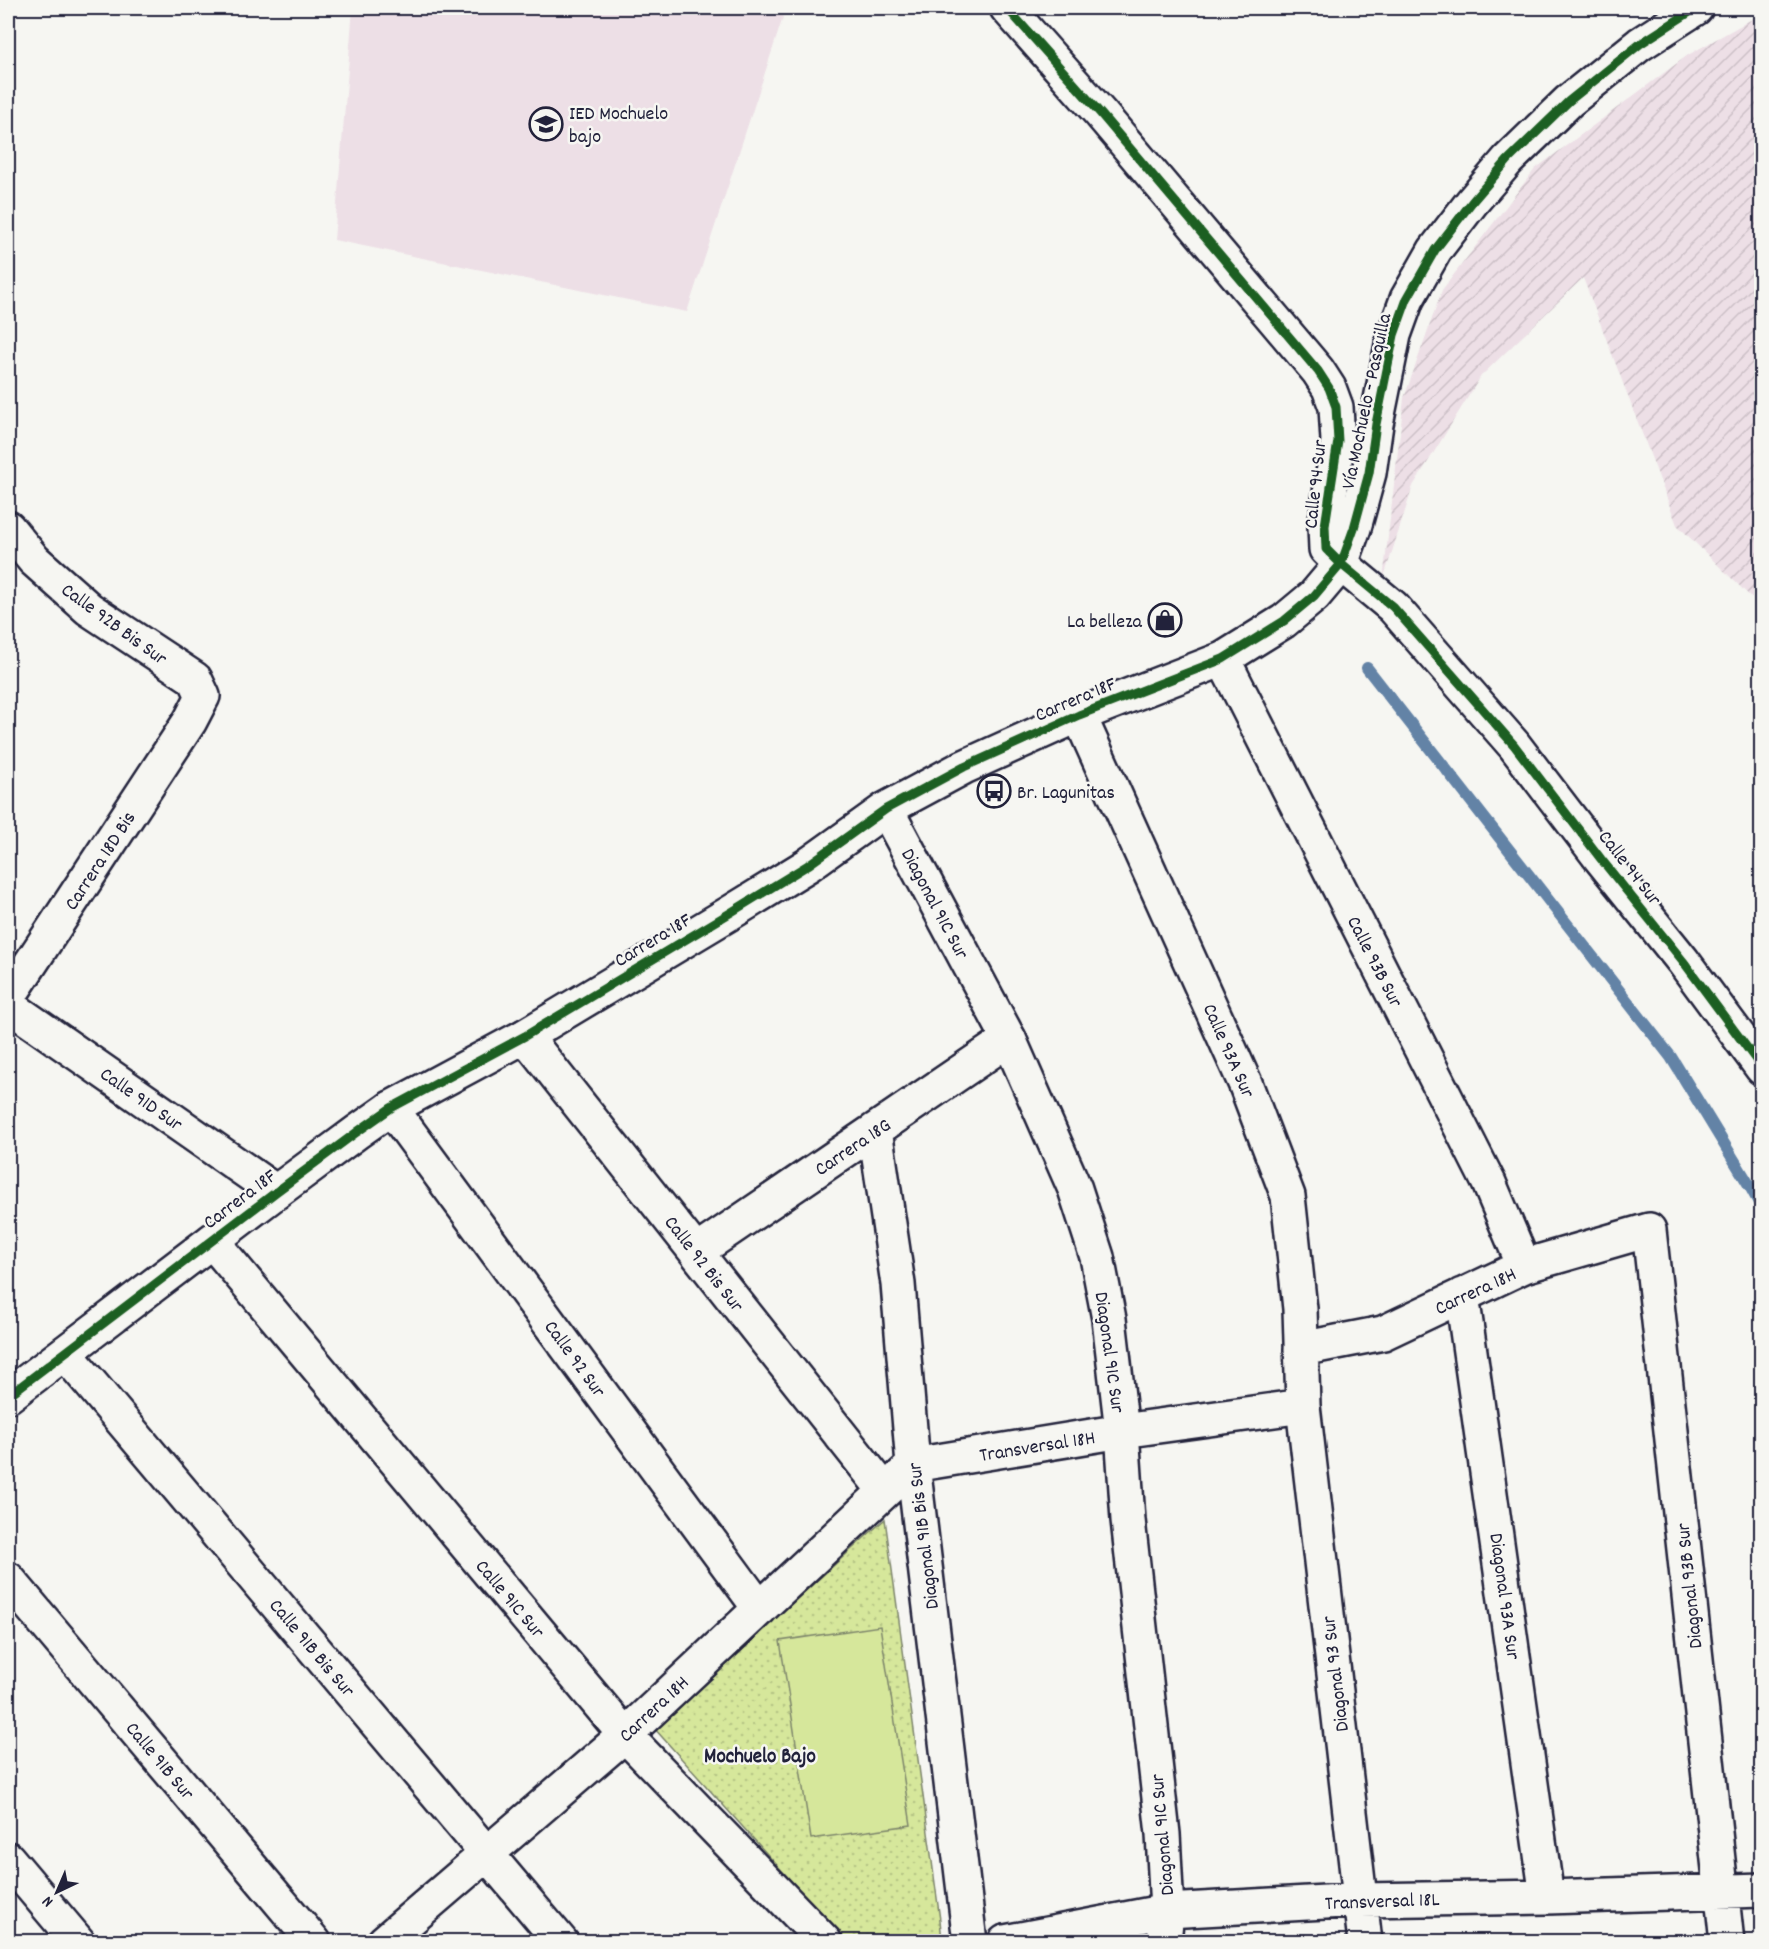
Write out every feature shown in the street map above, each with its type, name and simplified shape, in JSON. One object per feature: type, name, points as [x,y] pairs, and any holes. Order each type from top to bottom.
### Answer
[{"type":"street","name":"Calle 94 Sur","points":[[1007,8],[1109,123],[1318,370],[1329,388],[1336,407],[1338,441],[1325,526],[1326,549],[1393,607],[1514,745],[1683,962],[1761,1068]]},
{"type":"street","name":"Vía Mochuelo - Pasquilla","points":[[1341,564],[1354,528],[1369,473],[1376,424],[1394,335],[1407,299],[1435,250],[1508,160],[1569,101],[1640,44],[1696,8]]},
{"type":"street","name":"Calle 92B Bis Sur","points":[[8,528],[34,560],[89,609],[195,679],[203,696],[190,721]]},
{"type":"street","name":"Carrera 18F","points":[[8,1396],[276,1192],[391,1108],[525,1036],[808,865],[886,809],[964,767],[1079,715],[1223,659],[1284,621],[1314,596],[1341,564]]},
{"type":"street","name":"Calle 93B Sur","points":[[1223,659],[1489,1183],[1524,1266]]},
{"type":"street","name":"Calle 93A Sur","points":[[1079,715],[1245,1083],[1288,1196],[1300,1309],[1303,1406]]},
{"type":"street","name":"Carrera 18D Bis","points":[[8,998],[190,721]]},
{"type":"street","name":"Diagonal 91C Sur","points":[[886,809],[1009,1039],[1075,1189],[1097,1257],[1109,1319],[1122,1431],[1128,1520],[1163,1834],[1166,1926]]},
{"type":"street","name":"Calle 91D Sur","points":[[8,1005],[276,1192]]},
{"type":"street","name":"Calle 92 Bis Sur","points":[[525,1036],[885,1491]]},
{"type":"street","name":"Carrera 18G","points":[[696,1252],[1009,1039]]},
{"type":"street","name":"Calle 92 Sur","points":[[391,1108],[760,1609]]},
{"type":"street","name":"Diagonal 91B Bis Sur","points":[[875,1130],[898,1284],[913,1465],[970,1941]]},
{"type":"street","name":"Carrera 18H","points":[[1301,1349],[1383,1333],[1524,1266],[1649,1230]]},
{"type":"street","name":"Diagonal 93B Sur","points":[[1649,1230],[1727,1941]]},
{"type":"street","name":"Calle 91C Sur","points":[[212,1241],[625,1735],[825,1941]]},
{"type":"street","name":"Diagonal 93A Sur","points":[[1462,1295],[1547,1897]]},
{"type":"street","name":"Calle 91B Bis Sur","points":[[65,1353],[561,1941]]},
{"type":"street","name":"Transversal 18H","points":[[913,1465],[1122,1431],[1303,1406]]},
{"type":"street","name":"Diagonal 93 Sur","points":[[1303,1406],[1365,1941]]},
{"type":"street","name":"Carrera 18H","points":[[384,1941],[625,1735],[913,1465]]},
{"type":"street","name":"Calle 91B Sur","points":[[8,1579],[314,1941]]},
{"type":"street","points":[[8,1859],[78,1941]]},
{"type":"street","name":"Transversal 18L","points":[[1005,1941],[1166,1926],[1361,1900],[1761,1890]]},
{"type":"shaded area","name":"IED Mochuelo bajo","points":[[353,8],[786,8],[687,312],[334,240]]},
{"type":"shaded area","points":[[1761,14],[1761,607],[1677,525],[1583,278],[1481,376],[1413,486],[1383,580],[1404,398],[1442,290],[1535,169],[1688,55]]},
{"type":"green space","points":[[885,1519],[942,1941],[845,1941],[654,1728]]},
{"type":"green space","points":[[880,1626],[911,1825],[811,1839],[780,1641]]},
{"type":"waterway","points":[[1367,668],[1671,1057],[1762,1208]]},
{"type":"cycle path","points":[[1007,8],[1101,114],[1318,371],[1329,388],[1336,407],[1338,441],[1325,526],[1326,549],[1393,607],[1514,745],[1683,961],[1762,1068]]},
{"type":"cycle path","points":[[8,1396],[276,1192],[391,1108],[525,1036],[730,913],[808,865],[886,809],[964,767],[1079,715],[1223,659],[1284,621],[1314,596],[1341,564],[1354,528],[1369,473],[1376,424],[1394,335],[1407,299],[1435,250],[1508,160],[1569,101],[1640,44],[1696,8]]},
{"type":"place","name":"IED Mochuelo bajo","points":[[546,124]]},
{"type":"place","name":"La belleza","points":[[1165,620]]},
{"type":"place","name":"Br. Lagunitas","points":[[994,791]]},
{"type":"district","name":"Mochuelo Bajo","points":[[760,1755]]}]
